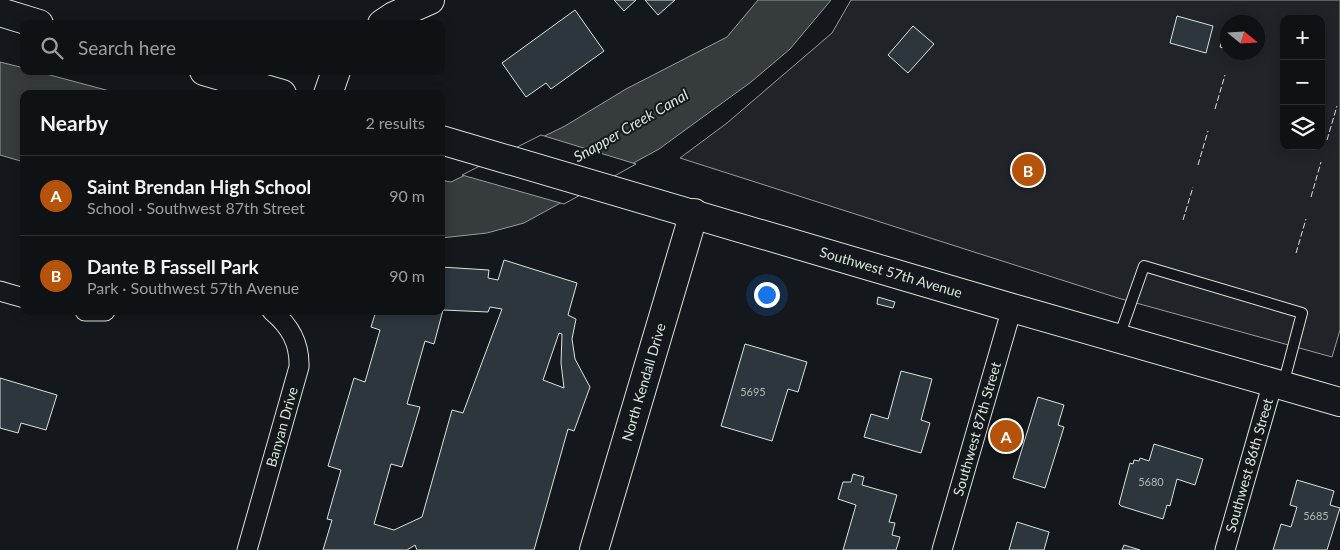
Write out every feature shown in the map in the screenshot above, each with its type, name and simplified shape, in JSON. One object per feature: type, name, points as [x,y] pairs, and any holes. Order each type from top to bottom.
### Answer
[{"type":"main road","points":[[388,20],[430,0]]},
{"type":"main road","points":[[0,12],[26,20]]},
{"type":"main road","points":[[218,75],[268,90]]},
{"type":"main road","points":[[329,90],[335,75]]},
{"type":"main road","name":"Southwest 57th Avenue","points":[[445,141],[1012,308],[1340,402]]},
{"type":"main road","name":"North Kendall Drive","points":[[594,550],[694,213]]},
{"type":"street","points":[[0,291],[20,297]]},
{"type":"street","name":"Southwest 87th Street","points":[[942,550],[1012,308]]},
{"type":"street","name":"Banyan Drive","points":[[247,550],[299,367],[294,337],[287,326],[276,315]]},
{"type":"street","name":"Southwest 86th Street","points":[[1225,550],[1278,384]]},
{"type":"lane","points":[[1119,338],[1144,266],[1302,313],[1278,384]]},
{"type":"shaded area","points":[[851,0],[1340,0],[1340,330],[1332,357],[1118,298],[680,158],[727,123],[832,33]]},
{"type":"water","name":"Snapper Creek Canal","points":[[758,0],[831,0],[790,49],[751,82],[659,149],[524,223],[487,233],[445,238],[445,181],[451,182],[565,126],[626,89],[727,37]]},
{"type":"water","points":[[0,62],[20,67],[20,75],[50,75],[106,90],[20,90],[20,161],[0,155]]},
{"type":"pier","points":[[541,135],[636,164],[564,204],[462,175]]},
{"type":"building","points":[[614,0],[636,0],[624,11]]},
{"type":"building","points":[[645,0],[675,0],[658,15]]},
{"type":"building","points":[[575,10],[604,51],[551,89],[546,83],[526,97],[502,63]]},
{"type":"building","points":[[1177,16],[1213,26],[1206,53],[1170,43]]},
{"type":"building","points":[[913,26],[934,44],[908,73],[888,55]]},
{"type":"building","points":[[504,260],[577,283],[568,315],[576,319],[572,339],[575,359],[590,387],[574,431],[568,429],[534,550],[417,550],[415,545],[407,550],[323,550],[332,520],[327,519],[341,470],[328,466],[354,378],[365,382],[380,330],[371,327],[375,315],[442,315],[434,344],[425,341],[407,404],[420,407],[402,467],[391,464],[374,524],[394,530],[422,517],[452,410],[463,413],[502,309],[490,307],[488,312],[445,310],[445,267],[489,270],[488,278],[498,280]],"holes":[[[559,333],[562,334],[561,363],[564,388],[543,380]]]},
{"type":"building","points":[[878,297],[895,302],[893,308],[877,304]]},
{"type":"building","points":[[745,344],[807,362],[798,392],[788,389],[772,441],[721,426]]},
{"type":"building","points":[[901,371],[932,379],[921,420],[930,423],[921,453],[864,437],[871,414],[888,419]]},
{"type":"building","points":[[0,378],[57,395],[46,430],[21,423],[18,433],[0,428]]},
{"type":"building","points":[[1038,397],[1064,405],[1058,425],[1064,427],[1045,488],[1013,478]]},
{"type":"building","points":[[1154,444],[1203,459],[1195,485],[1177,479],[1170,506],[1167,505],[1163,519],[1119,504],[1130,463],[1133,464],[1134,460],[1139,461],[1140,458],[1149,461]]},
{"type":"building","points":[[853,474],[864,477],[862,485],[897,495],[889,522],[895,523],[892,535],[900,537],[896,550],[843,550],[856,505],[838,499],[843,482],[851,482]]},
{"type":"building","points":[[1297,480],[1334,491],[1330,505],[1340,508],[1327,550],[1273,550],[1281,524],[1291,527],[1297,507],[1290,505]]},
{"type":"building","points":[[1017,522],[1049,532],[1044,550],[1009,550]]},
{"type":"building","points":[[1124,545],[1140,550],[1122,550]]},
{"type":"fence","points":[[1215,109],[1225,75]]},
{"type":"fence","points":[[1327,140],[1337,106]]},
{"type":"fence","points":[[1198,165],[1208,131]]},
{"type":"fence","points":[[1311,197],[1321,162]]},
{"type":"fence","points":[[1183,220],[1193,187]]},
{"type":"fence","points":[[1296,253],[1306,219]]},
{"type":"place","name":"Dante B Fassell Park","points":[[1028,170]]},
{"type":"place","name":"Saint Brendan High School","points":[[1006,436]]}]
